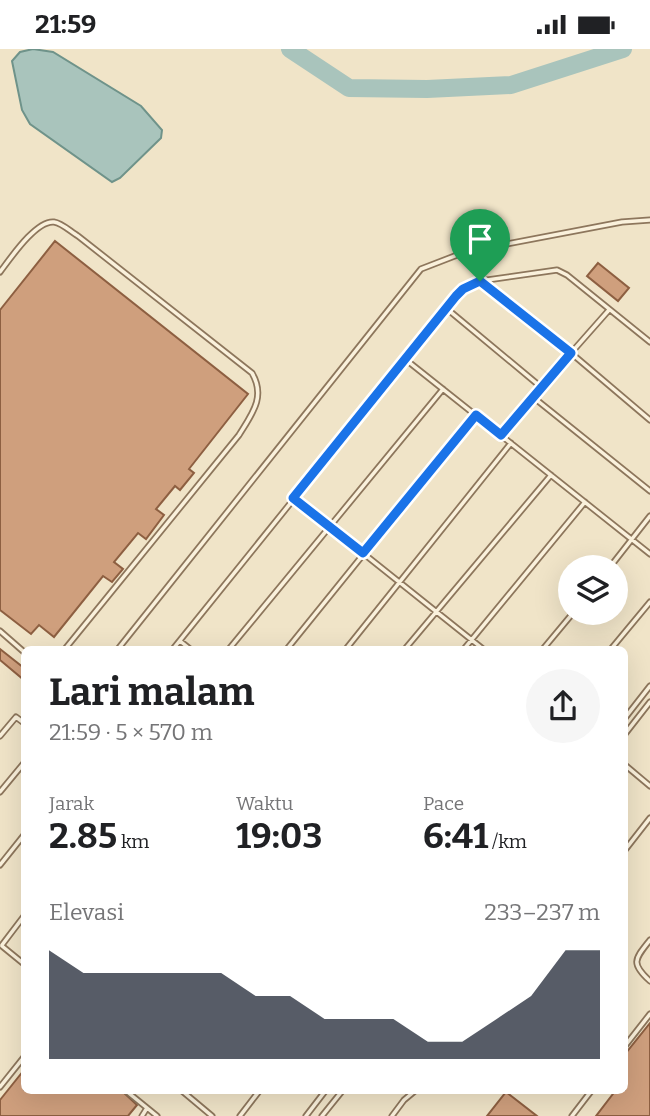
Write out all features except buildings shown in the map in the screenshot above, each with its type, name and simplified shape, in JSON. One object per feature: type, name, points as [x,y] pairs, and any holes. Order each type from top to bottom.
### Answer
[{"type":"lane","points":[[120,646],[421,269],[465,252],[622,222],[650,221]]},
{"type":"lane","points":[[0,272],[37,229],[46,222],[57,222],[252,373],[259,384],[259,397],[239,435],[69,646]]},
{"type":"lane","points":[[176,646],[463,289],[480,281],[557,270],[567,275],[650,342]]},
{"type":"lane","points":[[480,281],[650,419]]},
{"type":"lane","points":[[446,308],[541,387]]},
{"type":"lane","points":[[501,435],[610,309]]},
{"type":"lane","points":[[405,359],[650,554]]},
{"type":"lane","points":[[231,646],[443,389]]},
{"type":"lane","points":[[533,397],[650,491]]},
{"type":"lane","points":[[288,646],[476,415]]},
{"type":"lane","points":[[348,646],[511,443]]},
{"type":"lane","points":[[408,646],[551,475]]},
{"type":"lane","points":[[293,498],[479,646]]},
{"type":"lane","points":[[467,646],[585,502]]},
{"type":"lane","points":[[620,555],[650,516]]},
{"type":"lane","points":[[613,646],[650,602]]},
{"type":"lane","points":[[546,646],[563,625]]},
{"type":"lane","points":[[0,631],[21,649]]},
{"type":"lane","points":[[180,641],[186,646]]},
{"type":"lane","points":[[628,714],[650,686]]},
{"type":"lane","points":[[628,730],[650,702]]},
{"type":"lane","points":[[0,736],[16,717],[21,721]]},
{"type":"lane","points":[[0,792],[21,767]]},
{"type":"lane","points":[[628,768],[650,786]]},
{"type":"lane","points":[[628,846],[650,818]]},
{"type":"lane","points":[[0,865],[21,839]]},
{"type":"lane","points":[[21,920],[1,945],[21,962]]},
{"type":"lane","points":[[650,940],[636,957],[636,962],[639,971],[650,981]]},
{"type":"lane","points":[[628,1042],[650,1014]]},
{"type":"lane","points":[[0,1087],[21,1061]]},
{"type":"lane","points":[[130,1094],[157,1116]]},
{"type":"lane","points":[[188,1094],[212,1116]]},
{"type":"lane","points":[[240,1116],[257,1094]]},
{"type":"lane","points":[[306,1116],[323,1094]]},
{"type":"lane","points":[[323,1116],[340,1094]]},
{"type":"lane","points":[[392,1116],[411,1094]]},
{"type":"lane","points":[[572,1116],[589,1094]]},
{"type":"lane","points":[[142,1116],[148,1108]]},
{"type":"water","points":[[33,49],[53,52],[141,106],[162,130],[161,138],[120,178],[112,182],[30,124],[22,110],[12,61],[20,52]]},
{"type":"waterway","points":[[290,49],[349,88],[427,89],[511,85],[623,49]]},
{"type":"route","points":[[480,281],[571,353],[501,435],[476,415],[363,553],[293,498],[456,296],[463,289],[480,281]]}]
